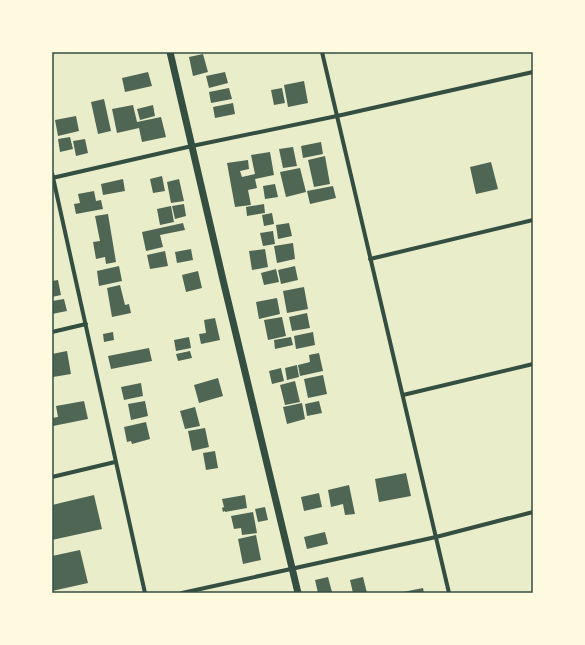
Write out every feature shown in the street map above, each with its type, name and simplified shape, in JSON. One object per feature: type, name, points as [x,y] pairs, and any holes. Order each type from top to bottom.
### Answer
[{"type":"street","points":[[170,52],[298,593]]},
{"type":"street","points":[[322,52],[449,593]]},
{"type":"street","points":[[53,178],[192,146],[336,116],[533,72]]},
{"type":"street","points":[[52,173],[144,593]]},
{"type":"street","points":[[370,259],[533,220]]},
{"type":"street","points":[[52,332],[86,324]]},
{"type":"street","points":[[403,395],[533,364]]},
{"type":"street","points":[[52,477],[115,462]]},
{"type":"street","points":[[182,593],[436,537],[533,512]]},
{"type":"building","points":[[203,54],[208,72],[193,76],[189,57]]},
{"type":"building","points":[[148,72],[152,86],[125,92],[122,78]]},
{"type":"building","points":[[225,72],[228,83],[209,88],[206,76]]},
{"type":"building","points":[[304,81],[308,103],[288,107],[284,85]]},
{"type":"building","points":[[229,88],[232,99],[211,103],[209,92]]},
{"type":"building","points":[[282,88],[285,103],[274,105],[271,90]]},
{"type":"building","points":[[104,99],[111,131],[98,134],[91,102]]},
{"type":"building","points":[[233,103],[235,114],[215,118],[213,107]]},
{"type":"building","points":[[133,105],[137,122],[161,117],[166,137],[142,142],[139,128],[117,133],[112,109]]},
{"type":"building","points":[[153,105],[155,116],[140,120],[137,109]]},
{"type":"building","points":[[76,116],[79,131],[58,136],[55,120]]},
{"type":"building","points":[[70,137],[73,149],[60,152],[58,139]]},
{"type":"building","points":[[85,139],[88,153],[76,156],[73,141]]},
{"type":"building","points":[[321,142],[323,154],[303,158],[301,146]]},
{"type":"building","points":[[293,147],[297,166],[283,168],[279,149]]},
{"type":"building","points":[[270,152],[274,175],[255,179],[257,188],[248,190],[251,205],[235,207],[227,163],[248,160],[249,169],[240,171],[242,177],[255,174],[251,155]]},
{"type":"building","points":[[325,156],[330,184],[314,187],[308,160]]},
{"type":"building","points":[[491,162],[498,189],[476,194],[470,167]]},
{"type":"building","points":[[300,168],[306,192],[286,197],[280,172]]},
{"type":"building","points":[[162,176],[165,191],[153,193],[150,179]]},
{"type":"building","points":[[123,179],[125,191],[103,195],[101,184]]},
{"type":"building","points":[[179,179],[184,201],[171,203],[167,182]]},
{"type":"building","points":[[275,184],[278,197],[265,199],[263,186]]},
{"type":"building","points":[[333,186],[336,198],[310,204],[307,191]]},
{"type":"building","points":[[94,191],[96,201],[101,200],[103,209],[76,214],[74,204],[80,203],[78,194]]},
{"type":"building","points":[[184,204],[186,216],[175,219],[172,206]]},
{"type":"building","points":[[264,204],[265,213],[247,216],[246,207]]},
{"type":"building","points":[[171,206],[174,222],[160,225],[157,209]]},
{"type":"building","points":[[272,213],[274,224],[264,226],[262,215]]},
{"type":"building","points":[[108,214],[116,262],[106,264],[105,257],[96,259],[93,242],[100,241],[95,216]]},
{"type":"building","points":[[183,223],[185,230],[160,235],[163,247],[146,251],[142,232]]},
{"type":"building","points":[[289,223],[292,236],[278,239],[276,225]]},
{"type":"building","points":[[273,231],[275,244],[263,246],[260,233]]},
{"type":"building","points":[[293,243],[295,259],[277,263],[274,246]]},
{"type":"building","points":[[191,249],[193,260],[177,263],[175,252]]},
{"type":"building","points":[[265,249],[268,267],[252,270],[249,251]]},
{"type":"building","points":[[165,251],[168,266],[150,269],[147,255]]},
{"type":"building","points":[[119,266],[122,281],[99,286],[97,271]]},
{"type":"building","points":[[295,266],[298,280],[281,284],[278,270]]},
{"type":"building","points":[[276,269],[279,282],[264,285],[261,273]]},
{"type":"building","points":[[198,271],[202,288],[186,292],[182,275]]},
{"type":"building","points":[[58,280],[61,295],[52,297],[52,281]]},
{"type":"building","points":[[120,285],[125,305],[129,304],[131,313],[112,317],[107,288]]},
{"type":"building","points":[[304,287],[308,309],[287,313],[283,291]]},
{"type":"building","points":[[277,298],[280,314],[259,319],[256,302]]},
{"type":"building","points":[[64,299],[67,311],[52,314],[52,301]]},
{"type":"building","points":[[307,313],[310,328],[292,331],[289,317]]},
{"type":"building","points":[[282,317],[286,336],[268,340],[264,320]]},
{"type":"building","points":[[215,318],[220,340],[201,344],[199,334],[206,333],[204,320]]},
{"type":"building","points":[[113,332],[114,340],[104,342],[103,334]]},
{"type":"building","points":[[313,332],[315,345],[296,349],[294,336]]},
{"type":"building","points":[[189,337],[191,348],[176,351],[174,340]]},
{"type":"building","points":[[291,337],[293,345],[275,349],[274,340]]},
{"type":"building","points":[[149,348],[152,361],[111,369],[108,356]]},
{"type":"building","points":[[67,351],[71,374],[53,377],[52,354]]},
{"type":"building","points":[[190,351],[192,358],[178,361],[176,354]]},
{"type":"building","points":[[319,353],[323,371],[300,376],[298,365],[310,362],[309,355]]},
{"type":"building","points":[[297,365],[299,377],[287,380],[285,368]]},
{"type":"building","points":[[281,368],[284,381],[272,384],[269,371]]},
{"type":"building","points":[[323,375],[327,394],[308,398],[304,379]]},
{"type":"building","points":[[218,378],[223,396],[199,403],[194,385]]},
{"type":"building","points":[[295,381],[300,402],[285,405],[280,385]]},
{"type":"building","points":[[141,383],[143,396],[124,400],[121,387]]},
{"type":"building","points":[[84,401],[88,419],[53,426],[52,418],[58,417],[56,406]]},
{"type":"building","points":[[145,401],[148,416],[131,420],[128,404]]},
{"type":"building","points":[[319,401],[322,413],[307,416],[305,404]]},
{"type":"building","points":[[302,403],[305,419],[287,424],[283,407]]},
{"type":"building","points":[[195,407],[200,426],[185,429],[180,411]]},
{"type":"building","points":[[146,422],[150,439],[132,444],[131,441],[127,442],[124,427]]},
{"type":"building","points":[[205,428],[209,447],[192,451],[188,431]]},
{"type":"building","points":[[215,451],[218,468],[206,470],[203,453]]},
{"type":"building","points":[[406,473],[411,496],[379,502],[375,479]]},
{"type":"building","points":[[349,485],[355,514],[345,515],[343,504],[331,507],[328,490]]},
{"type":"building","points":[[319,493],[322,507],[304,511],[301,497]]},
{"type":"building","points":[[94,495],[102,529],[52,540],[52,505]]},
{"type":"building","points":[[245,495],[247,508],[223,512],[222,508],[224,507],[222,499]]},
{"type":"building","points":[[265,507],[268,520],[258,522],[255,509]]},
{"type":"building","points":[[253,512],[257,533],[242,535],[241,528],[234,529],[231,516]]},
{"type":"building","points":[[325,532],[328,544],[307,549],[304,537]]},
{"type":"building","points":[[256,535],[261,560],[243,564],[238,539]]},
{"type":"building","points":[[80,550],[88,583],[52,591],[52,556]]},
{"type":"building","points":[[328,577],[332,592],[318,593],[315,580]]},
{"type":"building","points":[[363,577],[367,593],[353,593],[350,580]]},
{"type":"building","points":[[423,588],[424,593],[403,593],[403,592]]}]
